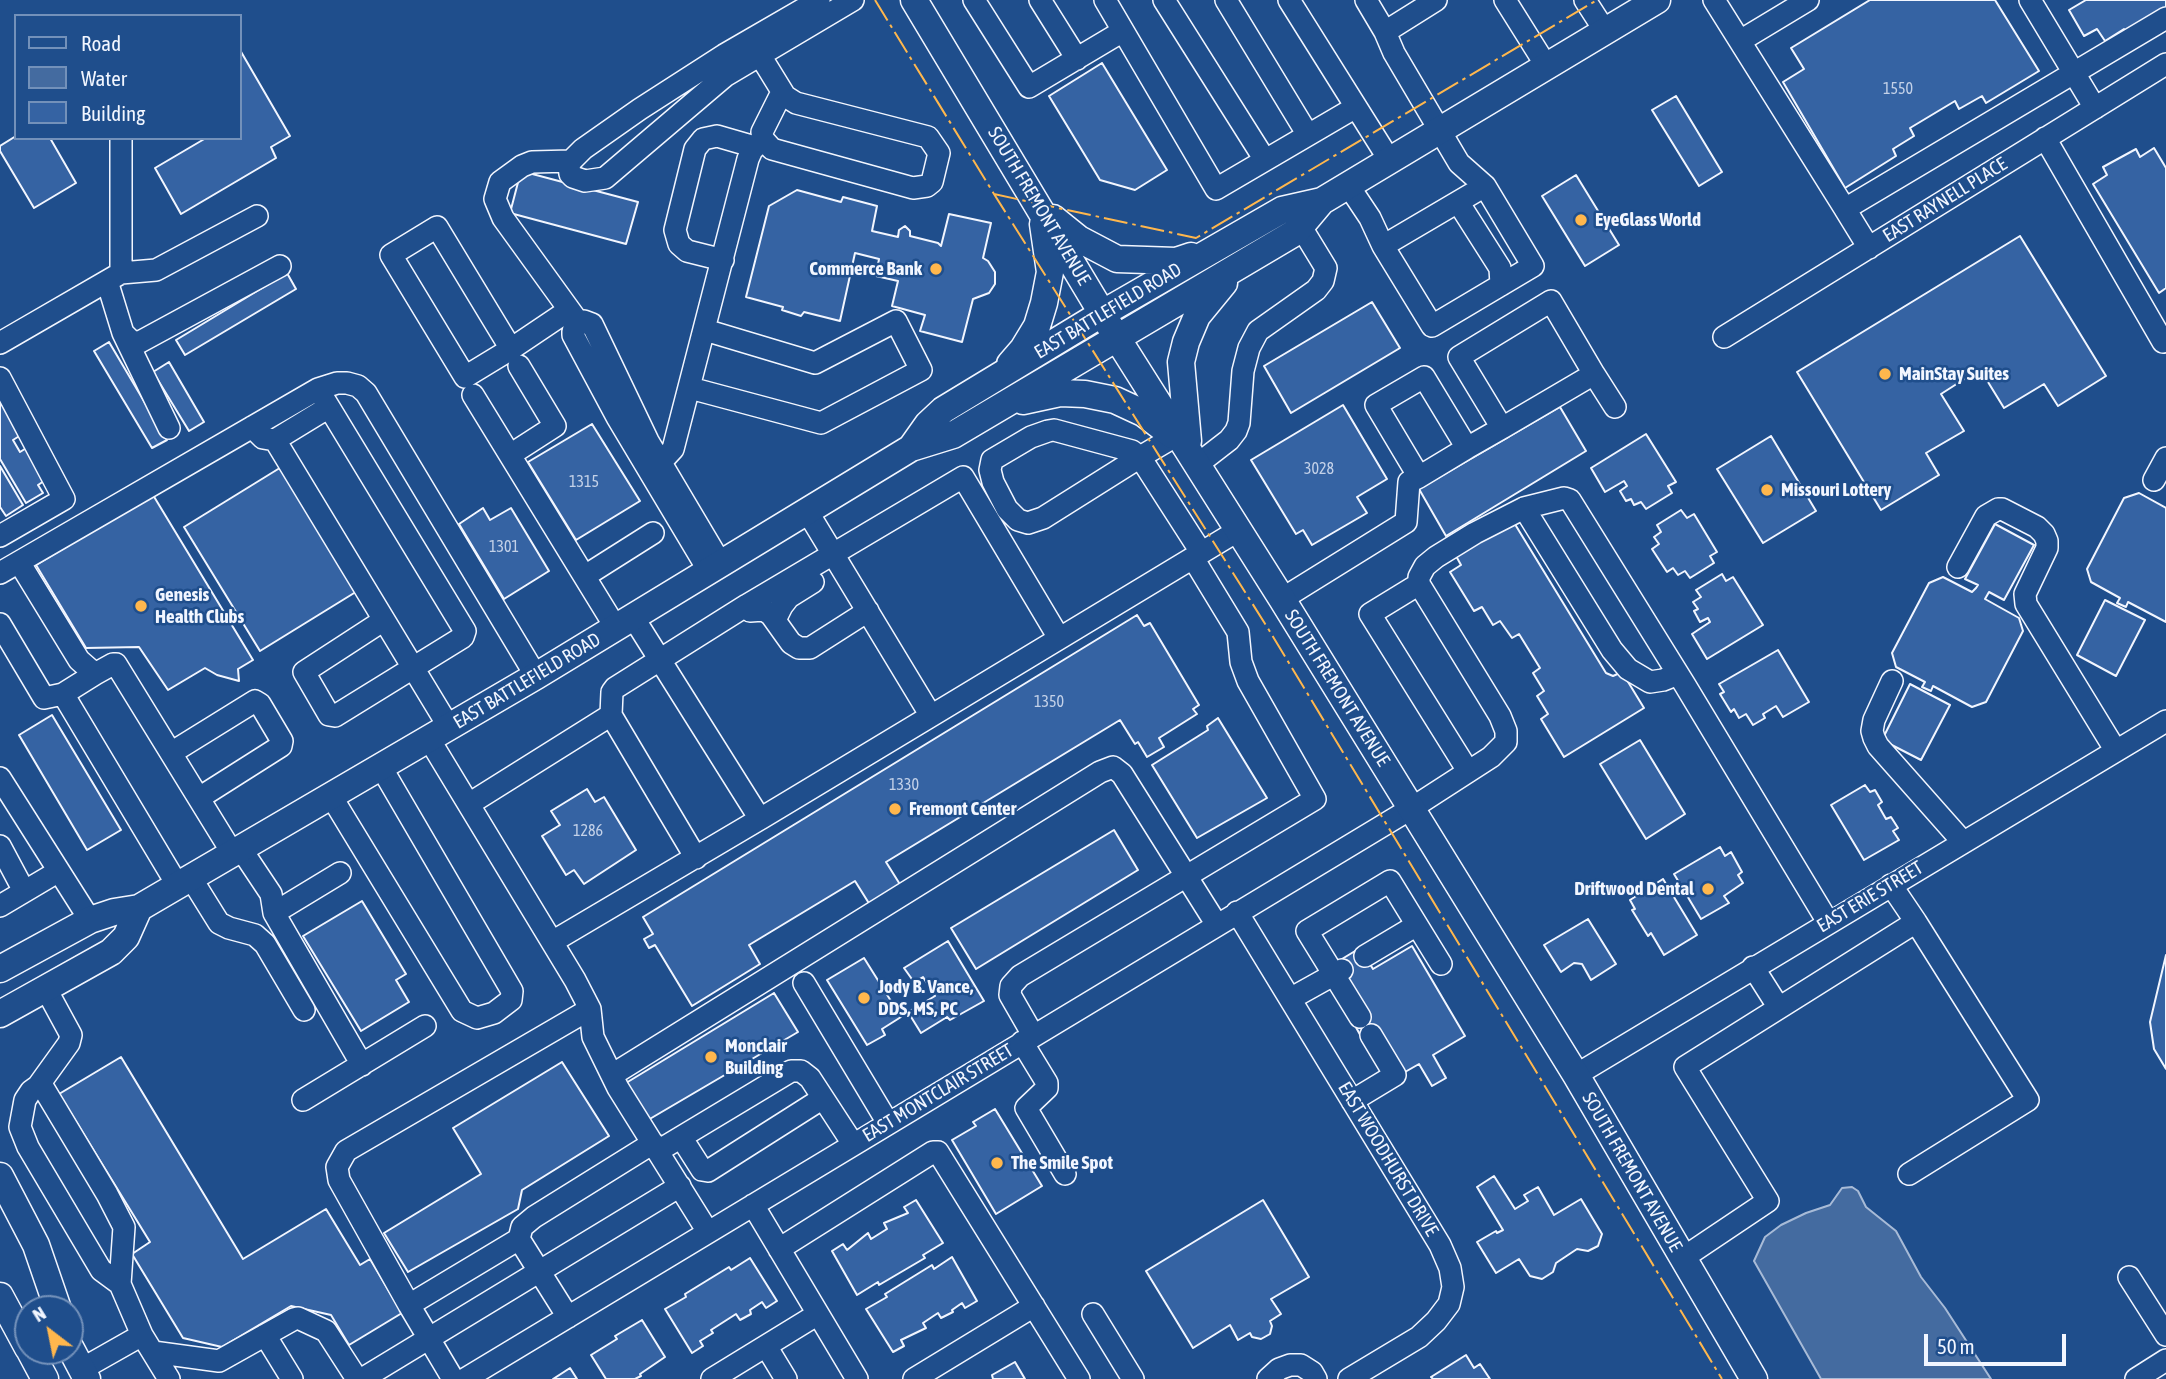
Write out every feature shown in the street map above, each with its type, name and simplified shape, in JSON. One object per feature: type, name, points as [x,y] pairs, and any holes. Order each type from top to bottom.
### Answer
[{"type":"main road","name":"SOUTH FREMONT AVENUE","points":[[914,0],[1117,338],[1576,1075],[1754,1379]]},
{"type":"main road","name":"EAST BATTLEFIELD ROAD","points":[[911,448],[928,424],[943,410],[1001,374],[1282,210],[1322,201],[1657,0]]},
{"type":"main road","name":"EAST BATTLEFIELD ROAD","points":[[0,970],[90,920],[139,908],[185,882],[536,676],[911,448],[953,435],[1296,232],[1322,201]]},
{"type":"main road","points":[[1041,209],[1079,239],[1117,259],[1176,261],[1212,250]]},
{"type":"main road","points":[[1001,374],[1023,349],[1037,326],[1044,303],[1050,272],[1041,209]]},
{"type":"main road","points":[[1187,450],[1181,362],[1186,342],[1197,316],[1211,296],[1241,264]]},
{"type":"main road","points":[[1004,405],[1060,393],[1085,394],[1115,400],[1143,413],[1187,450]]},
{"type":"main road","points":[[1,1014],[111,952],[126,937],[139,908]]},
{"type":"main road","points":[[0,952],[33,935],[90,920]]},
{"type":"main road","points":[[0,1176],[36,1245],[53,1295]]},
{"type":"main road","points":[[0,1214],[43,1295]]},
{"type":"main road","points":[[0,1296],[14,1322]]},
{"type":"street","points":[[819,0],[755,47],[604,177],[585,181],[573,177],[569,169],[571,161],[583,149],[672,87],[755,47],[853,0]]},
{"type":"street","points":[[974,0],[1029,87],[1123,31]]},
{"type":"street","points":[[1040,0],[1077,59]]},
{"type":"street","points":[[1105,0],[1216,189],[1356,107]]},
{"type":"street","points":[[1164,0],[1265,160]]},
{"type":"street","points":[[1226,0],[1308,135]]},
{"type":"street","points":[[1289,0],[1390,161]]},
{"type":"street","points":[[1348,185],[1432,326],[1533,266],[1485,186],[1460,163],[1394,53],[1366,0]]},
{"type":"street","points":[[1385,32],[1436,0]]},
{"type":"street","points":[[1505,0],[1547,67]]},
{"type":"street","points":[[1585,0],[1605,31]]},
{"type":"street","points":[[1714,0],[1868,248]]},
{"type":"street","points":[[1740,41],[1808,0]]},
{"type":"street","points":[[2030,0],[2095,108]]},
{"type":"street","points":[[1844,209],[2166,18]]},
{"type":"street","points":[[723,260],[687,251],[679,244],[675,230],[695,149],[703,139],[717,136],[759,143],[772,149],[913,188],[927,187],[932,182],[939,153],[928,137],[796,103],[782,92],[755,47]]},
{"type":"street","name":"EAST RAYNELL PLACE","points":[[1724,337],[2045,138],[2095,108],[2162,74]]},
{"type":"street","points":[[661,462],[673,449],[748,159],[759,143],[763,127],[782,92]]},
{"type":"street","points":[[2045,138],[2163,342],[2166,340]]},
{"type":"street","points":[[121,140],[114,277],[123,333],[169,428]]},
{"type":"street","points":[[571,161],[532,162],[522,166],[500,182],[495,193],[496,205],[574,317],[592,324],[630,405],[715,568]]},
{"type":"street","points":[[1383,246],[1485,186]]},
{"type":"street","points":[[1458,202],[1500,268],[1501,285]]},
{"type":"street","points":[[0,343],[114,277],[156,270],[257,216]]},
{"type":"street","points":[[510,455],[555,426],[515,358],[437,227],[391,256],[465,377],[515,358],[574,317]]},
{"type":"street","points":[[1001,541],[1140,457],[1229,440],[1239,423],[1243,371],[1249,348],[1258,331],[1316,290],[1323,281],[1326,268],[1301,227]]},
{"type":"street","points":[[123,333],[130,340],[141,342],[281,266]]},
{"type":"street","points":[[1502,428],[1459,357],[1551,301],[1615,407]]},
{"type":"street","points":[[574,317],[573,335],[617,417],[715,568]]},
{"type":"street","points":[[690,388],[821,423],[921,370],[896,321],[816,363],[705,330]]},
{"type":"street","points":[[1282,599],[1406,523],[1409,482],[1594,374]]},
{"type":"street","points":[[0,377],[64,499],[0,536]]},
{"type":"street","points":[[1419,477],[1376,405],[1424,377],[1467,448]]},
{"type":"street","points":[[252,428],[262,438],[275,440],[324,398],[337,383],[358,386],[366,393],[536,676]]},
{"type":"street","points":[[473,395],[585,576],[660,660],[760,819]]},
{"type":"street","points":[[90,669],[79,660],[9,567],[252,428],[324,398]]},
{"type":"street","points":[[324,398],[465,631],[463,637],[335,716],[329,715],[305,675],[306,669],[384,620]]},
{"type":"street","points":[[696,858],[611,715],[612,692],[615,688],[1031,436],[1054,430],[1132,451],[1140,457],[1238,632],[1241,662],[1248,681],[1315,799],[1020,976],[1010,986],[1010,995],[1047,1083],[1046,1091],[1026,1108],[1065,1174]]},
{"type":"street","points":[[275,440],[413,667],[469,804],[590,1009],[593,1037],[612,1075],[708,1232]]},
{"type":"street","points":[[2154,480],[2166,458]]},
{"type":"street","points":[[992,460],[990,470],[993,482],[1007,509],[1018,520],[1028,523]]},
{"type":"street","points":[[963,477],[1059,638]]},
{"type":"street","points":[[1468,771],[1370,614],[1419,584],[1421,571],[1436,557],[1475,533],[1524,508],[1564,498],[1570,500],[1828,922]]},
{"type":"street","points":[[1524,508],[1612,650],[1628,669],[1650,682],[1678,674]]},
{"type":"street","points":[[1958,566],[1986,516],[1998,509],[2037,527],[2044,534],[2047,548],[2025,594],[2026,604],[2116,751]]},
{"type":"street","points":[[807,511],[829,557],[868,611],[931,716]]},
{"type":"street","points":[[552,942],[1239,530]]},
{"type":"street","points":[[585,576],[653,533]]},
{"type":"street","points":[[775,620],[789,597],[816,580],[829,557]]},
{"type":"street","name":"EAST MONTCLAIR STREET","points":[[465,1379],[1412,808],[1491,757],[1506,742],[1507,731],[1419,584]]},
{"type":"street","points":[[750,611],[764,610],[792,643],[799,648],[810,648],[868,611]]},
{"type":"street","points":[[0,624],[44,698],[63,694],[90,669],[116,664],[199,797],[271,894],[274,913],[362,1065]]},
{"type":"street","points":[[1892,681],[1874,720],[1874,738],[1878,746],[1963,842]]},
{"type":"street","points":[[63,694],[185,882],[219,923],[255,935],[265,944],[304,1010]]},
{"type":"street","points":[[171,752],[255,701],[266,713],[282,741],[281,746],[199,797]]},
{"type":"street","points":[[469,804],[611,715]]},
{"type":"street","name":"EAST ERIE STREET","points":[[1576,1075],[2166,721]]},
{"type":"street","points":[[331,796],[463,1010],[477,1018],[494,1013],[511,1000],[513,991],[381,767]]},
{"type":"street","points":[[612,1075],[1088,779],[1112,767],[1122,774],[1217,925]]},
{"type":"street","points":[[0,778],[90,920]]},
{"type":"street","points":[[0,846],[24,891]]},
{"type":"street","points":[[0,906],[59,871]]},
{"type":"street","points":[[274,913],[340,873]]},
{"type":"street","points":[[1352,1101],[1395,1074],[1338,972],[1307,931],[1390,881],[1441,964]]},
{"type":"street","points":[[1891,886],[2028,1100],[1909,1174]]},
{"type":"street","name":"EAST WOODHURST DRIVE","points":[[1237,912],[1440,1245],[1450,1268],[1453,1287],[1449,1304],[1436,1321],[1419,1337],[1349,1379]]},
{"type":"street","points":[[1683,1258],[1768,1201],[1685,1067],[1916,922]]},
{"type":"street","points":[[1365,956],[1416,925]]},
{"type":"street","points":[[1753,967],[1779,1007]]},
{"type":"street","points":[[1290,999],[1338,972]]},
{"type":"street","points":[[804,983],[888,1123]]},
{"type":"street","points":[[46,989],[71,1035],[69,1043],[25,1100],[20,1127],[28,1147],[101,1270],[120,1284]]},
{"type":"street","points":[[453,1379],[339,1180],[337,1167],[346,1151],[590,1009]]},
{"type":"street","points":[[303,1100],[425,1026]]},
{"type":"street","points":[[409,1305],[519,1239],[522,1227],[534,1217],[655,1147],[681,1137],[791,1071],[801,1071],[810,1078],[853,1144]]},
{"type":"street","points":[[38,1086],[44,1089],[124,1227],[120,1284],[147,1343],[169,1379]]},
{"type":"street","points":[[681,1137],[705,1172],[823,1098]]},
{"type":"street","points":[[779,1249],[933,1152],[938,1152],[1079,1379]]},
{"type":"street","points":[[84,1364],[147,1343],[224,1370],[265,1335],[299,1318],[326,1331],[359,1379],[540,1273],[680,1186]]},
{"type":"street","points":[[752,1205],[858,1379]]},
{"type":"street","points":[[519,1239],[568,1317]]},
{"type":"street","points":[[2129,1277],[2166,1335]]},
{"type":"street","points":[[914,1379],[1034,1306]]},
{"type":"street","points":[[718,1377],[818,1314]]},
{"type":"street","points":[[1093,1314],[1133,1379]]},
{"type":"street","points":[[265,1335],[292,1379]]},
{"type":"street","points":[[765,1346],[786,1379]]},
{"type":"street","points":[[2136,1379],[2166,1360]]},
{"type":"street","points":[[1268,1379],[1279,1369],[1301,1365],[1312,1372],[1316,1379]]},
{"type":"water","points":[[1852,1187],[1858,1191],[1866,1207],[1896,1231],[1921,1277],[1945,1308],[1991,1379],[1821,1379],[1754,1261],[1765,1237],[1781,1225],[1830,1205],[1842,1188]]},
{"type":"building","points":[[1870,0],[1995,0],[2039,71],[1986,103],[1982,96],[1959,109],[1955,101],[1910,128],[1914,136],[1893,149],[1896,156],[1845,188],[1783,82],[1804,69],[1791,48]]},
{"type":"building","points":[[2086,0],[2166,0],[2166,8],[2105,41],[2097,29],[2084,36],[2069,10]]},
{"type":"building","points":[[242,53],[290,136],[271,147],[276,158],[181,214],[155,168],[203,140],[242,140]]},
{"type":"building","points":[[1102,63],[1167,170],[1135,190],[1100,180],[1049,96]]},
{"type":"building","points":[[1676,96],[1722,172],[1699,186],[1652,110]]},
{"type":"building","points":[[14,137],[14,140],[51,140],[76,183],[34,208],[0,151],[0,146]]},
{"type":"building","points":[[2154,148],[2166,168],[2166,288],[2159,293],[2093,184],[2107,175],[2103,167],[2136,149],[2140,157]]},
{"type":"building","points":[[521,171],[638,202],[626,244],[510,213]]},
{"type":"building","name":"EyeGlass World","points":[[1576,175],[1619,245],[1585,266],[1542,196]]},
{"type":"building","name":"Commerce Bank","points":[[797,190],[841,202],[843,197],[877,206],[872,231],[898,237],[899,230],[905,226],[910,231],[910,236],[941,246],[949,214],[991,223],[983,258],[995,272],[995,284],[989,293],[973,299],[962,342],[920,331],[925,315],[892,306],[898,281],[876,276],[879,259],[855,253],[840,321],[804,312],[801,316],[782,310],[783,307],[746,297],[769,206]]},
{"type":"building","name":"MainStay Suites","points":[[2020,236],[2106,376],[2058,406],[2044,384],[2004,408],[1980,369],[1941,394],[1964,431],[1926,453],[1939,475],[1881,510],[1797,372]]},
{"type":"building","points":[[287,273],[296,289],[185,355],[176,340]]},
{"type":"building","points":[[1372,302],[1400,348],[1291,413],[1264,366]]},
{"type":"building","points":[[109,342],[167,440],[152,448],[94,351]]},
{"type":"building","points":[[169,362],[204,422],[189,431],[153,372]]},
{"type":"building","points":[[2,403],[21,435],[13,440],[20,452],[28,447],[47,479],[38,485],[43,493],[26,503],[0,459]]},
{"type":"building","points":[[1343,405],[1387,479],[1357,497],[1367,513],[1312,545],[1303,530],[1296,534],[1251,460]]},
{"type":"building","points":[[1560,407],[1586,451],[1446,536],[1419,489]]},
{"type":"building","points":[[592,424],[640,501],[576,540],[528,462]]},
{"type":"building","points":[[1646,434],[1676,482],[1668,486],[1672,493],[1646,509],[1641,502],[1634,505],[1631,499],[1626,501],[1620,491],[1627,486],[1624,481],[1605,492],[1591,468]]},
{"type":"building","name":"Missouri Lottery","points":[[1771,436],[1816,511],[1763,543],[1717,469]]},
{"type":"building","points":[[0,466],[23,505],[6,516],[0,507]]},
{"type":"building","points":[[283,466],[359,590],[260,651],[184,527]]},
{"type":"building","points":[[2139,493],[2166,508],[2166,622],[2128,602],[2126,607],[2117,603],[2120,598],[2091,582],[2087,569],[2124,498]]},
{"type":"building","name":"Genesis Health Clubs","points":[[153,495],[253,660],[238,669],[239,681],[217,675],[205,668],[168,690],[139,647],[86,648],[36,565]]},
{"type":"building","points":[[483,508],[490,520],[511,508],[549,571],[504,599],[459,524]]},
{"type":"building","points":[[1681,510],[1687,518],[1694,514],[1717,552],[1710,556],[1714,563],[1690,578],[1685,571],[1678,575],[1673,568],[1667,572],[1652,549],[1659,544],[1654,537],[1661,532],[1657,525]]},
{"type":"building","points":[[1513,521],[1606,673],[1613,676],[1622,672],[1644,708],[1564,757],[1541,719],[1548,714],[1537,696],[1544,691],[1533,673],[1540,668],[1519,634],[1512,638],[1500,621],[1493,625],[1482,607],[1474,611],[1450,572],[1461,565],[1456,556]]},
{"type":"building","points":[[1995,524],[2034,545],[2004,600],[1989,592],[1985,599],[2019,618],[2023,631],[1986,702],[1972,707],[1933,686],[1931,691],[1922,687],[1925,682],[1896,667],[1892,653],[1929,583],[1943,577],[1972,592],[1976,588],[1978,585],[1965,579]]},
{"type":"building","points":[[1722,574],[1726,581],[1733,577],[1763,625],[1707,659],[1692,634],[1710,622],[1708,618],[1700,622],[1694,611],[1698,609],[1693,602],[1701,597],[1696,590]]},
{"type":"building","points":[[2105,600],[2145,620],[2116,676],[2077,655]]},
{"type":"building","name":"Fremont Center","points":[[1137,615],[1144,626],[1150,623],[1199,705],[1193,709],[1197,714],[1159,738],[1164,747],[1147,757],[1120,720],[886,862],[901,886],[870,905],[855,881],[749,945],[760,964],[692,1006],[655,945],[649,948],[644,939],[653,934],[643,917]]},
{"type":"building","points":[[1778,650],[1809,702],[1783,717],[1776,706],[1763,714],[1765,718],[1753,725],[1746,714],[1739,718],[1734,709],[1731,712],[1720,694],[1724,692],[1719,684]]},
{"type":"building","points":[[1910,684],[1950,705],[1921,760],[1882,740]]},
{"type":"building","points":[[52,715],[121,830],[87,850],[19,735]]},
{"type":"building","points":[[1218,718],[1267,798],[1197,838],[1152,765],[1208,730],[1207,726]]},
{"type":"building","points":[[1640,740],[1685,814],[1646,839],[1600,764]]},
{"type":"building","points":[[1865,785],[1870,792],[1875,790],[1882,802],[1878,805],[1886,819],[1891,817],[1898,828],[1893,831],[1899,840],[1864,860],[1831,805]]},
{"type":"building","points":[[587,789],[595,802],[604,797],[636,850],[584,884],[574,870],[566,875],[542,836],[560,825],[551,811]]},
{"type":"building","points":[[1114,830],[1138,870],[976,969],[951,928]]},
{"type":"building","name":"Driftwood Dental","points":[[1720,847],[1725,856],[1731,852],[1742,872],[1738,875],[1743,883],[1724,896],[1729,903],[1701,919],[1674,874]]},
{"type":"building","points":[[1663,879],[1697,935],[1664,955],[1651,933],[1648,936],[1632,910],[1635,909],[1630,900]]},
{"type":"building","points":[[362,901],[406,974],[396,980],[409,1002],[361,1031],[303,936]]},
{"type":"building","points":[[1588,919],[1616,964],[1591,980],[1582,964],[1574,963],[1561,972],[1544,945]]},
{"type":"building","points":[[948,941],[984,1001],[950,1020],[947,1017],[921,1033],[908,1012],[935,996],[923,977],[914,982],[904,968]]},
{"type":"building","points":[[1412,946],[1465,1036],[1433,1055],[1446,1078],[1432,1086],[1419,1064],[1405,1072],[1380,1030],[1363,1040],[1353,1022],[1337,962],[1360,948],[1373,969]]},
{"type":"building","points":[[2166,955],[2166,1069],[2154,1049],[2150,1022]]},
{"type":"building","name":"Jody B. Vance, DDS, MS, PC","points":[[864,958],[901,1017],[882,1029],[885,1035],[867,1045],[827,980]]},
{"type":"building","name":"Monclair Building","points":[[774,993],[798,1032],[648,1120],[626,1083]]},
{"type":"building","points":[[121,1057],[243,1259],[326,1209],[360,1265],[370,1259],[402,1313],[349,1345],[331,1315],[291,1306],[222,1347],[183,1338],[132,1254],[150,1242],[59,1094]]},
{"type":"building","points":[[562,1062],[609,1136],[522,1190],[518,1209],[408,1272],[384,1233],[481,1174],[453,1128]]},
{"type":"building","name":"The Smile Spot","points":[[995,1109],[1042,1186],[996,1214],[952,1140],[976,1126],[973,1122]]},
{"type":"building","points":[[1494,1176],[1515,1209],[1528,1201],[1524,1195],[1538,1187],[1554,1215],[1581,1199],[1602,1234],[1598,1246],[1588,1251],[1577,1249],[1556,1263],[1553,1272],[1542,1279],[1530,1276],[1519,1259],[1496,1273],[1477,1242],[1503,1230],[1477,1187]]},
{"type":"building","points":[[916,1200],[943,1243],[923,1255],[925,1258],[857,1295],[832,1251],[843,1244],[847,1250],[868,1233],[871,1239],[887,1229],[884,1223],[908,1213],[904,1207]]},
{"type":"building","points":[[1263,1200],[1309,1277],[1271,1299],[1281,1314],[1270,1321],[1270,1334],[1261,1339],[1252,1337],[1250,1333],[1238,1340],[1230,1325],[1193,1348],[1146,1271]]},
{"type":"building","points":[[952,1257],[977,1301],[965,1308],[962,1303],[941,1318],[938,1313],[923,1323],[926,1328],[901,1340],[904,1346],[893,1352],[866,1309],[932,1265],[934,1269]]},
{"type":"building","points":[[750,1258],[777,1301],[766,1308],[762,1302],[750,1310],[751,1314],[740,1320],[736,1314],[711,1330],[713,1333],[700,1341],[703,1346],[692,1353],[665,1309],[729,1267],[731,1270]]},
{"type":"building","points":[[642,1320],[665,1357],[635,1379],[606,1379],[591,1355]]},
{"type":"building","points":[[1466,1355],[1474,1368],[1480,1364],[1490,1379],[1431,1377]]},
{"type":"building","points":[[1015,1362],[1025,1379],[993,1379],[992,1375]]},
{"type":"building","points":[[570,1368],[577,1379],[553,1379]]},
{"type":"power","points":[[875,0],[1269,630],[1722,1379]]},
{"type":"power","points":[[994,194],[1196,238],[1597,0]]},
{"type":"place","name":"EyeGlass World","points":[[1581,220]]},
{"type":"place","name":"Commerce Bank","points":[[936,269]]},
{"type":"place","name":"MainStay Suites","points":[[1885,374]]},
{"type":"place","name":"Missouri Lottery","points":[[1767,490]]},
{"type":"place","name":"Genesis Health Clubs","points":[[141,606]]},
{"type":"place","name":"Fremont Center","points":[[895,809]]},
{"type":"place","name":"Driftwood Dental","points":[[1708,889]]},
{"type":"place","name":"Jody B. Vance, DDS, MS, PC","points":[[864,998]]},
{"type":"place","name":"Monclair Building","points":[[711,1057]]},
{"type":"place","name":"The Smile Spot","points":[[997,1163]]}]
